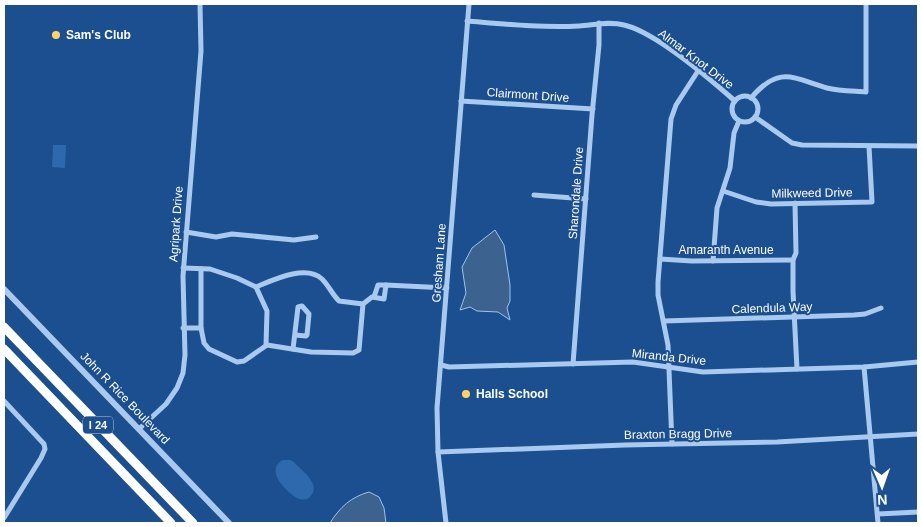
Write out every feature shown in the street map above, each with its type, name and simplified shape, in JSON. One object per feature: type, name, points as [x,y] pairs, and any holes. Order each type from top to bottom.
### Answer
[{"type":"highway","name":"I 24","points":[[4,327],[193,523]]},
{"type":"highway","name":"I 24","points":[[4,349],[171,523]]},
{"type":"street","name":"Agripark Drive","points":[[139,429],[166,404],[177,388],[183,373],[185,355],[183,268],[201,51],[200,4]]},
{"type":"street","name":"Gresham Lane","points":[[446,523],[438,452],[437,408],[469,4]]},
{"type":"street","points":[[713,261],[716,213],[730,168],[732,142],[736,126],[739,121],[747,122],[755,117],[757,113],[757,106],[751,98],[762,87],[776,78],[790,76],[829,88],[866,92],[866,4]]},
{"type":"street","name":"Almar Knot Drive","points":[[468,21],[523,25],[570,26],[599,23],[624,25],[642,32],[667,48],[735,101]]},
{"type":"street","name":"Sharondale Drive","points":[[573,364],[599,45],[599,23]]},
{"type":"street","points":[[672,444],[668,345],[658,295],[660,259],[671,119],[676,105],[698,71]]},
{"type":"street","name":"Almar Knot Drive","points":[[739,121],[732,112],[732,104],[743,96],[751,98]]},
{"type":"street","name":"Clairmont Drive","points":[[461,101],[593,109]]},
{"type":"street","points":[[755,117],[788,140],[797,144],[814,147],[918,146]]},
{"type":"street","name":"Milkweed Drive","points":[[723,191],[764,203],[872,202],[869,146]]},
{"type":"street","points":[[534,195],[586,199]]},
{"type":"street","points":[[795,204],[794,317],[797,369]]},
{"type":"street","points":[[186,232],[216,237],[232,234],[294,240],[316,237]]},
{"type":"street","name":"Amaranth Avenue","points":[[660,259],[692,261],[794,260]]},
{"type":"street","points":[[183,268],[214,270],[256,288],[267,311],[266,345]]},
{"type":"street","points":[[200,269],[201,328],[204,343],[209,349],[236,362],[244,361],[266,345],[328,353],[357,352],[359,350],[363,304]]},
{"type":"street","points":[[256,288],[291,274],[314,274],[322,279],[339,301],[363,304],[372,297],[384,299],[386,285]]},
{"type":"street","points":[[374,297],[378,285],[447,288]]},
{"type":"street","name":"John R Rice Boulevard","points":[[4,290],[229,523]]},
{"type":"street","points":[[293,349],[298,307],[302,306],[309,314],[308,335],[295,335]]},
{"type":"street","name":"Calendula Way","points":[[664,321],[865,314],[881,308]]},
{"type":"street","points":[[184,328],[201,328]]},
{"type":"street","name":"Miranda Drive","points":[[441,365],[449,367],[633,362],[703,372],[864,367],[918,362]]},
{"type":"street","points":[[864,367],[878,523]]},
{"type":"street","points":[[4,401],[44,444],[45,449],[4,518]]},
{"type":"street","name":"Braxton Bragg Drive","points":[[438,452],[777,442],[918,434]]},
{"type":"street","points":[[878,514],[918,512]]},
{"type":"shaded area","points":[[53,145],[66,145],[65,168],[52,167]]},
{"type":"shaded area","points":[[495,230],[504,245],[510,285],[510,301],[507,308],[510,320],[498,312],[477,311],[470,307],[460,310],[466,293],[462,267],[472,248]]},
{"type":"shaded area","points":[[283,460],[294,462],[310,479],[314,488],[309,498],[303,500],[297,498],[283,486],[276,474],[276,469]]},
{"type":"shaded area","points":[[369,492],[379,497],[384,508],[386,523],[330,523],[346,503]]},
{"type":"place","name":"Sam's Club","points":[[56,35]]},
{"type":"place","name":"Halls School","points":[[466,394]]}]
